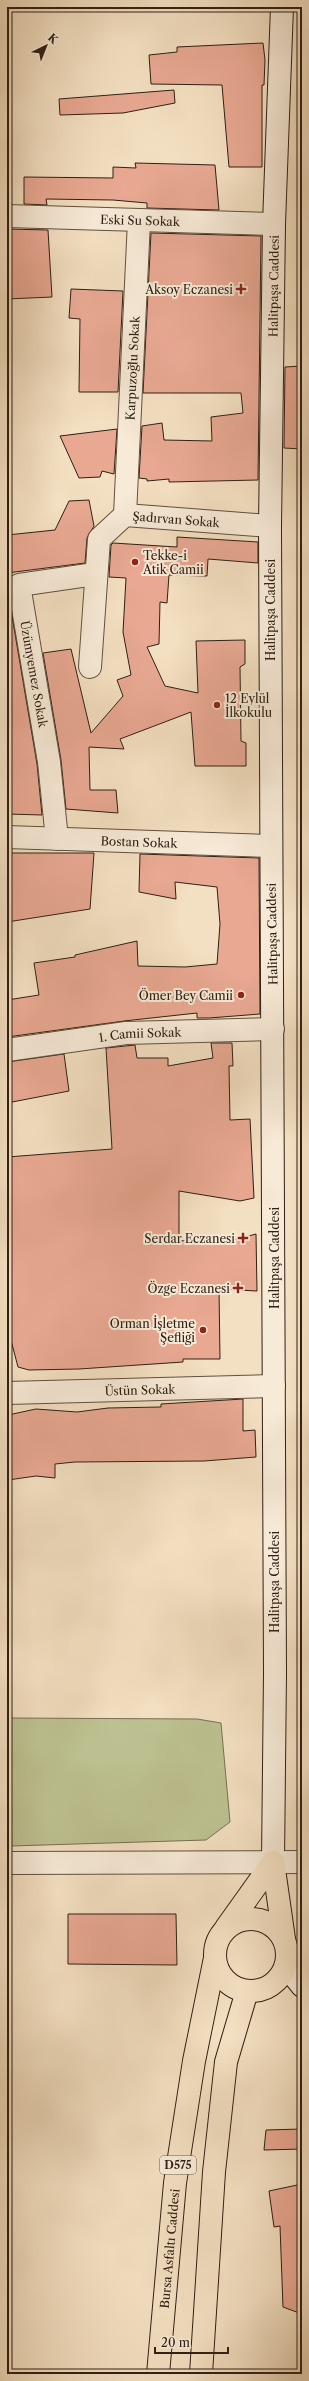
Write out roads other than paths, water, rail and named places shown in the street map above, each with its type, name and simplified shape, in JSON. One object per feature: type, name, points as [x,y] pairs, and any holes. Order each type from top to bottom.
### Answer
[{"type":"highway","points":[[223,1932],[273,1862]]},
{"type":"highway","points":[[215,1958],[218,1970],[225,1980],[235,1987],[247,1991],[259,1990],[271,1986],[280,1977],[286,1966],[287,1948],[284,1939],[273,1862]]},
{"type":"highway","points":[[223,1932],[232,1924],[243,1919],[255,1919],[267,1922],[277,1929],[284,1939]]},
{"type":"highway","name":"D575","points":[[215,1958],[215,1948],[223,1932]]},
{"type":"highway","name":"Bursa Asfaltı Caddesi","points":[[158,2374],[176,2183],[194,2061],[215,1958]]},
{"type":"highway","name":"D575","points":[[201,2374],[214,2172],[226,2062],[247,1991]]},
{"type":"street","name":"Halitpaşa Caddesi","points":[[273,1862],[274,1386],[273,1029],[270,846],[270,526],[274,224],[282,7]]},
{"type":"street","name":"Eski Su Sokak","points":[[7,216],[274,224]]},
{"type":"street","name":"Karpuzoğlu Sokak","points":[[125,515],[139,221]]},
{"type":"street","name":"Şadırvan Sokak","points":[[90,667],[95,574],[99,539],[125,515],[270,526]]},
{"type":"street","name":"Üzümyemez Sokak","points":[[57,839],[49,762],[19,585],[95,574]]},
{"type":"street","name":"Bostan Sokak","points":[[7,836],[270,846]]},
{"type":"street","name":"1. Camii Sokak","points":[[7,1050],[126,1033],[273,1029]]},
{"type":"street","name":"Üstün Sokak","points":[[7,1393],[274,1386]]},
{"type":"street","points":[[7,1863],[302,1862]]},
{"type":"street","points":[[286,1966],[302,1986]]},
{"type":"place","name":"Aksoy Eczanesi","points":[[241,289]]},
{"type":"place","name":"Tekke-i Atik Camii","points":[[135,562]]},
{"type":"place","name":"12 Eylül İlkokulu","points":[[217,705]]},
{"type":"place","name":"Ömer Bey Camii","points":[[241,995]]},
{"type":"place","name":"Serdar Eczanesi","points":[[243,1238]]},
{"type":"place","name":"Özge Eczanesi","points":[[238,1288]]},
{"type":"place","name":"Orman İşletme Şefliği","points":[[203,1330]]}]
